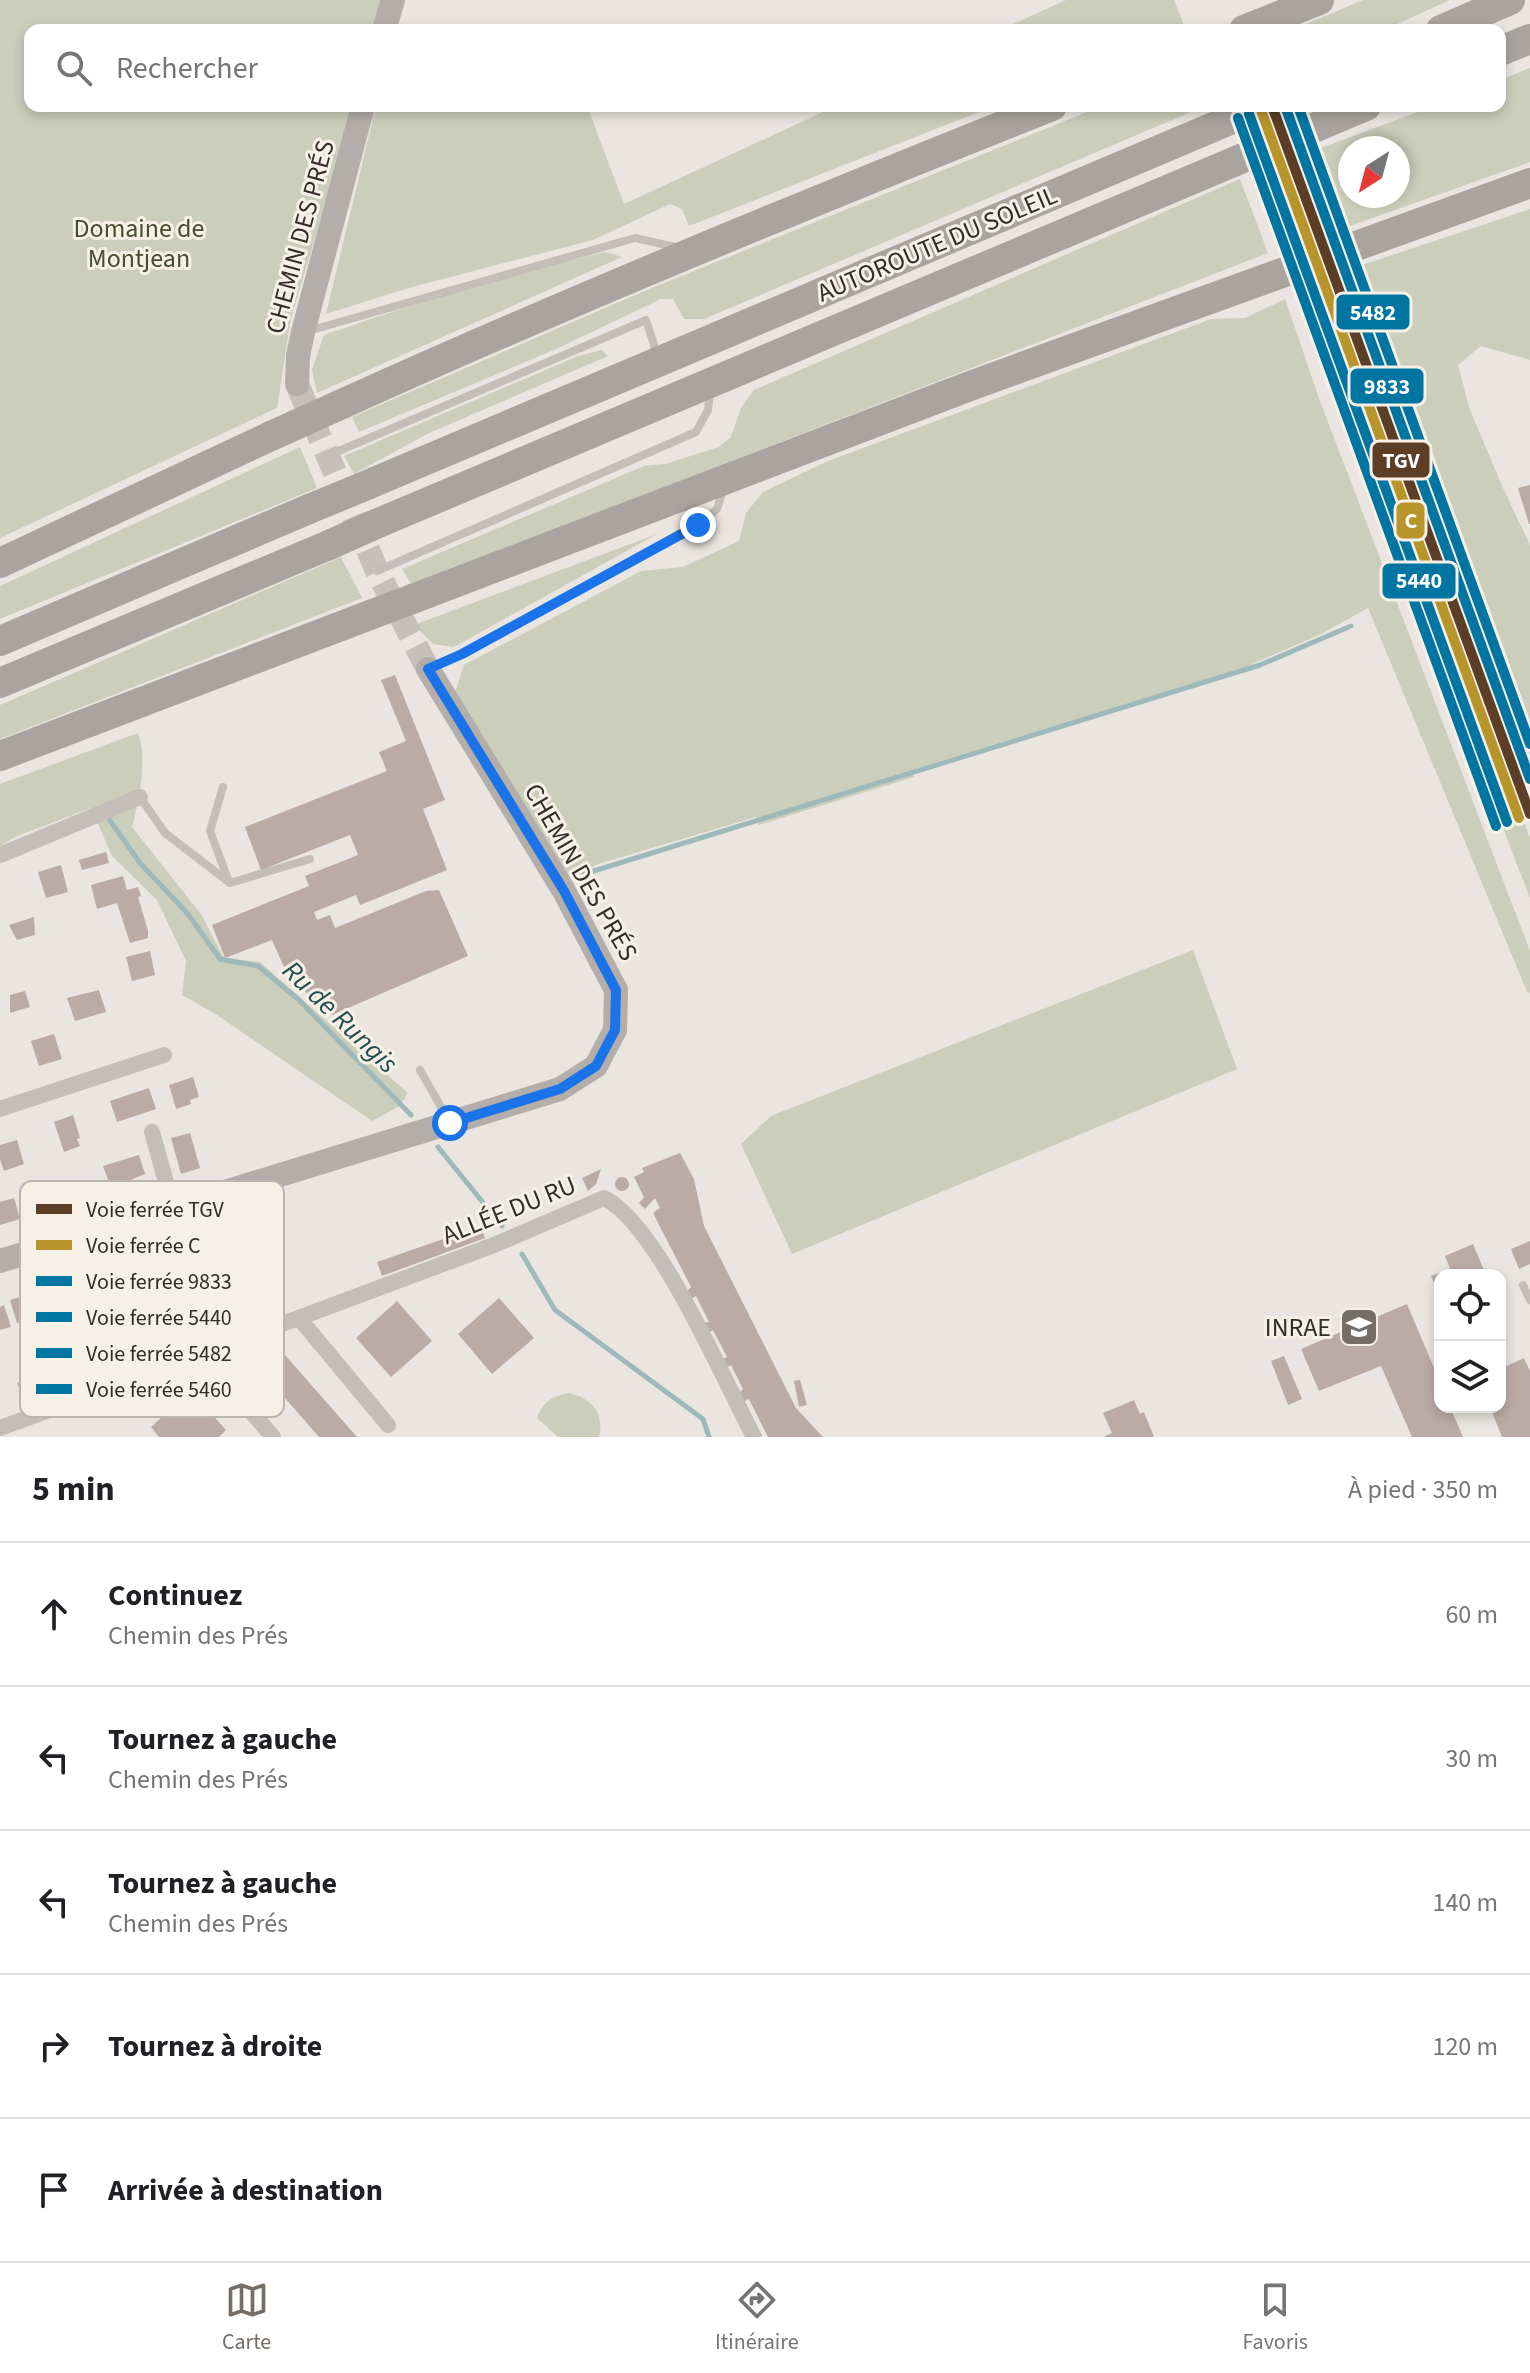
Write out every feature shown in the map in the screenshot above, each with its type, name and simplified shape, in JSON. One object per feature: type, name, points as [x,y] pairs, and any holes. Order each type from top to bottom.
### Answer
[{"type":"highway","points":[[1259,24],[1319,0]]},
{"type":"highway","points":[[1455,24],[1510,0]]},
{"type":"highway","points":[[1506,49],[1530,39]]},
{"type":"highway","points":[[0,563],[495,334],[1037,112]]},
{"type":"highway","name":"AUTOROUTE DU SOLEIL","points":[[0,641],[1249,112]]},
{"type":"highway","name":"AUTOROUTE DU SOLEIL","points":[[0,683],[1352,112]]},
{"type":"highway","points":[[0,756],[999,375],[1530,183]]},
{"type":"street","points":[[386,24],[393,0]]},
{"type":"street","name":"CHEMIN DES PRÉS","points":[[297,384],[303,332],[361,112]]},
{"type":"street","name":"CHEMIN DES PRÉS","points":[[259,1181],[560,1089],[596,1066],[615,1030],[616,990],[564,891],[428,669]]},
{"type":"street","points":[[0,855],[140,797]]},
{"type":"street","points":[[0,1109],[164,1055]]},
{"type":"street","points":[[152,1132],[166,1181]]},
{"type":"street","name":"ALLÉE DU RU","points":[[284,1324],[494,1245],[604,1198],[615,1203],[633,1221],[656,1252],[754,1437]]},
{"type":"street","name":"CHEMIN DES PRÉS","points":[[0,1261],[20,1255]]},
{"type":"street","points":[[299,1318],[388,1425]]},
{"type":"street","name":"ALLÉE DU RU","points":[[0,1428],[30,1417]]},
{"type":"street","points":[[256,1417],[273,1437]]},
{"type":"lane","points":[[303,332],[635,238],[692,251]]},
{"type":"lane","points":[[327,456],[646,320],[660,361]]},
{"type":"lane","points":[[377,571],[696,432],[708,410],[712,382]]},
{"type":"lane","points":[[428,669],[462,654],[698,525],[717,509],[726,480]]},
{"type":"lane","points":[[223,787],[210,831],[230,883]]},
{"type":"lane","points":[[140,797],[165,833],[230,883]]},
{"type":"lane","points":[[230,883],[310,859]]},
{"type":"lane","points":[[420,1070],[450,1123]]},
{"type":"lane","points":[[1523,1285],[1530,1300]]},
{"type":"green space","name":"Domaine de Montjean","points":[[0,0],[388,0],[380,24],[24,24],[24,112],[353,112],[291,318],[277,408],[0,538]]},
{"type":"green space","points":[[1066,0],[1174,0],[1184,24],[1013,24]]},
{"type":"green space","points":[[1363,0],[1450,0],[1397,24],[1306,24]]},
{"type":"green space","points":[[1530,68],[1530,162],[1410,205],[1410,136],[1353,136],[1418,112],[1506,112],[1506,78]]},
{"type":"green space","points":[[375,112],[589,112],[624,204],[823,112],[979,112],[689,226],[682,209],[670,204],[593,240],[412,287],[326,314]]},
{"type":"green space","points":[[1087,112],[1191,112],[704,319],[684,319],[673,299],[661,299],[554,350],[359,432],[352,417],[642,292]]},
{"type":"green space","points":[[1338,142],[1338,208],[1401,208],[1339,230],[1310,152]]},
{"type":"green space","points":[[1285,161],[1315,243],[1290,250],[1260,172]]},
{"type":"green space","points":[[1240,179],[1268,253],[412,585],[402,569],[644,466],[665,464],[719,447],[731,437],[741,408],[754,390]]},
{"type":"green space","points":[[1530,209],[1530,360],[1481,346],[1458,365],[1470,410],[1530,545],[1530,761],[1353,268]]},
{"type":"green space","points":[[606,252],[622,257],[317,393],[312,369],[324,335],[464,289]]},
{"type":"green space","points":[[1328,280],[1530,838],[1530,898],[1421,617],[1304,291]]},
{"type":"green space","points":[[1285,299],[1320,401],[1530,951],[1528,994],[1368,608],[1321,634],[1243,668],[912,770],[914,777],[759,825],[756,817],[598,864],[569,877],[455,692],[464,665],[641,571],[683,567],[739,541],[746,513],[763,492],[828,461],[1211,319],[1245,318]]},
{"type":"green space","points":[[602,350],[608,356],[427,434],[354,474],[344,456],[578,356]]},
{"type":"green space","points":[[300,447],[317,488],[0,619],[0,586]]},
{"type":"green space","points":[[657,534],[454,647],[433,644],[414,625]]},
{"type":"green space","points":[[341,557],[362,598],[0,739],[0,705]]},
{"type":"green space","points":[[138,733],[142,767],[132,827],[201,914],[224,958],[260,962],[408,1093],[400,1106],[372,1121],[217,1015],[182,995],[186,961],[157,900],[112,856],[91,808],[15,837],[0,846],[0,784]]},
{"type":"green space","points":[[1193,950],[1237,1069],[792,1254],[741,1144],[771,1116]]},
{"type":"green space","points":[[569,1393],[584,1399],[594,1408],[600,1421],[599,1437],[558,1437],[537,1418],[549,1401]]},
{"type":"building","points":[[1530,485],[1530,524],[1529,524],[1518,488]]},
{"type":"building","points":[[395,675],[445,800],[423,809],[447,870],[360,905],[356,895],[314,912],[317,920],[330,915],[335,928],[426,891],[439,890],[468,956],[332,1015],[320,1009],[283,965],[272,940],[225,958],[212,925],[309,886],[305,876],[358,855],[350,835],[261,870],[245,827],[387,771],[379,752],[406,741],[381,680]]},
{"type":"building","points":[[106,852],[109,863],[82,870],[79,860]]},
{"type":"building","points":[[61,865],[68,892],[46,898],[38,872]]},
{"type":"building","points":[[123,876],[127,890],[138,887],[148,931],[148,938],[130,943],[117,903],[97,909],[91,885]]},
{"type":"building","points":[[34,917],[35,935],[17,940],[9,925]]},
{"type":"building","points":[[150,951],[155,975],[132,981],[126,957]]},
{"type":"building","points":[[99,990],[106,1012],[75,1021],[67,998]]},
{"type":"building","points":[[25,991],[30,1007],[10,1013],[10,995]]},
{"type":"building","points":[[54,1034],[62,1059],[39,1066],[31,1041]]},
{"type":"building","points":[[193,1077],[199,1097],[190,1100],[191,1104],[176,1109],[169,1085]]},
{"type":"building","points":[[149,1088],[156,1109],[117,1122],[110,1101]]},
{"type":"building","points":[[73,1115],[80,1146],[64,1152],[54,1122]]},
{"type":"building","points":[[190,1133],[200,1168],[181,1174],[171,1138]]},
{"type":"building","points":[[17,1140],[24,1164],[4,1171],[0,1145]]},
{"type":"building","points":[[680,1153],[694,1179],[704,1226],[796,1408],[823,1437],[768,1437],[749,1399],[741,1399],[739,1393],[743,1389],[731,1365],[727,1367],[723,1359],[727,1357],[713,1330],[710,1332],[705,1323],[709,1322],[696,1296],[691,1299],[686,1292],[691,1287],[654,1215],[660,1208],[655,1198],[645,1209],[639,1203],[644,1197],[634,1177],[644,1172],[642,1168]]},
{"type":"building","points":[[139,1155],[145,1174],[128,1181],[108,1181],[103,1166]]},
{"type":"building","points":[[601,1169],[596,1184],[588,1191],[582,1178]]},
{"type":"building","points":[[622,1177],[629,1184],[622,1191],[615,1184]]},
{"type":"building","points":[[14,1198],[20,1219],[0,1225],[0,1202]]},
{"type":"building","points":[[481,1226],[485,1238],[382,1276],[377,1262]]},
{"type":"building","points":[[1530,1241],[1530,1264],[1519,1269],[1511,1249]]},
{"type":"building","points":[[1473,1244],[1483,1269],[1450,1269],[1445,1256]]},
{"type":"building","points":[[20,1297],[20,1322],[17,1323],[10,1300]]},
{"type":"building","points":[[499,1298],[534,1338],[492,1374],[458,1334]]},
{"type":"building","points":[[397,1301],[432,1341],[391,1377],[356,1338]]},
{"type":"building","points":[[1407,1304],[1434,1368],[1434,1413],[1453,1413],[1463,1437],[1412,1437],[1381,1366],[1319,1391],[1301,1349]]},
{"type":"building","points":[[4,1305],[11,1327],[0,1330],[0,1307]]},
{"type":"building","points":[[284,1354],[357,1437],[319,1437],[284,1397]]},
{"type":"building","points":[[1284,1356],[1302,1399],[1288,1405],[1271,1361]]},
{"type":"building","points":[[1524,1358],[1530,1371],[1530,1437],[1502,1437],[1492,1413],[1506,1413],[1506,1366]]},
{"type":"building","points":[[800,1380],[807,1405],[799,1407],[794,1381]]},
{"type":"building","points":[[1134,1400],[1140,1414],[1144,1412],[1154,1437],[1103,1437],[1112,1433],[1103,1413]]},
{"type":"building","points":[[162,1417],[214,1417],[226,1430],[219,1437],[159,1437],[151,1427]]},
{"type":"waterway","points":[[584,874],[1260,665],[1351,626]]},
{"type":"waterway","name":"Ru de Rungis","points":[[109,819],[140,863],[188,914],[220,959],[258,966],[298,999],[411,1115]]},
{"type":"waterway","name":"Ru de Rungis","points":[[438,1147],[502,1226]]},
{"type":"waterway","name":"Ru de Rungis","points":[[522,1254],[555,1310],[703,1419],[709,1437]]},
{"type":"tunnel","points":[[297,384],[377,571],[428,669]]},
{"type":"rail line","name":"C","points":[[1262,112],[1519,818]]},
{"type":"rail line","name":"TGV","points":[[1274,112],[1530,814]]},
{"type":"rail line","name":"9833","points":[[1287,112],[1530,779]]},
{"type":"rail line","name":"5482","points":[[1300,112],[1530,744]]},
{"type":"rail line","name":"5440","points":[[1249,114],[1507,822]]},
{"type":"rail line","name":"5460","points":[[1238,118],[1496,826]]},
{"type":"place","name":"INRAE","points":[[1359,1327]]},
{"type":"route","points":[[450,1123],[560,1089],[596,1066],[615,1030],[616,990],[564,891],[428,669],[462,654],[698,525]]}]
